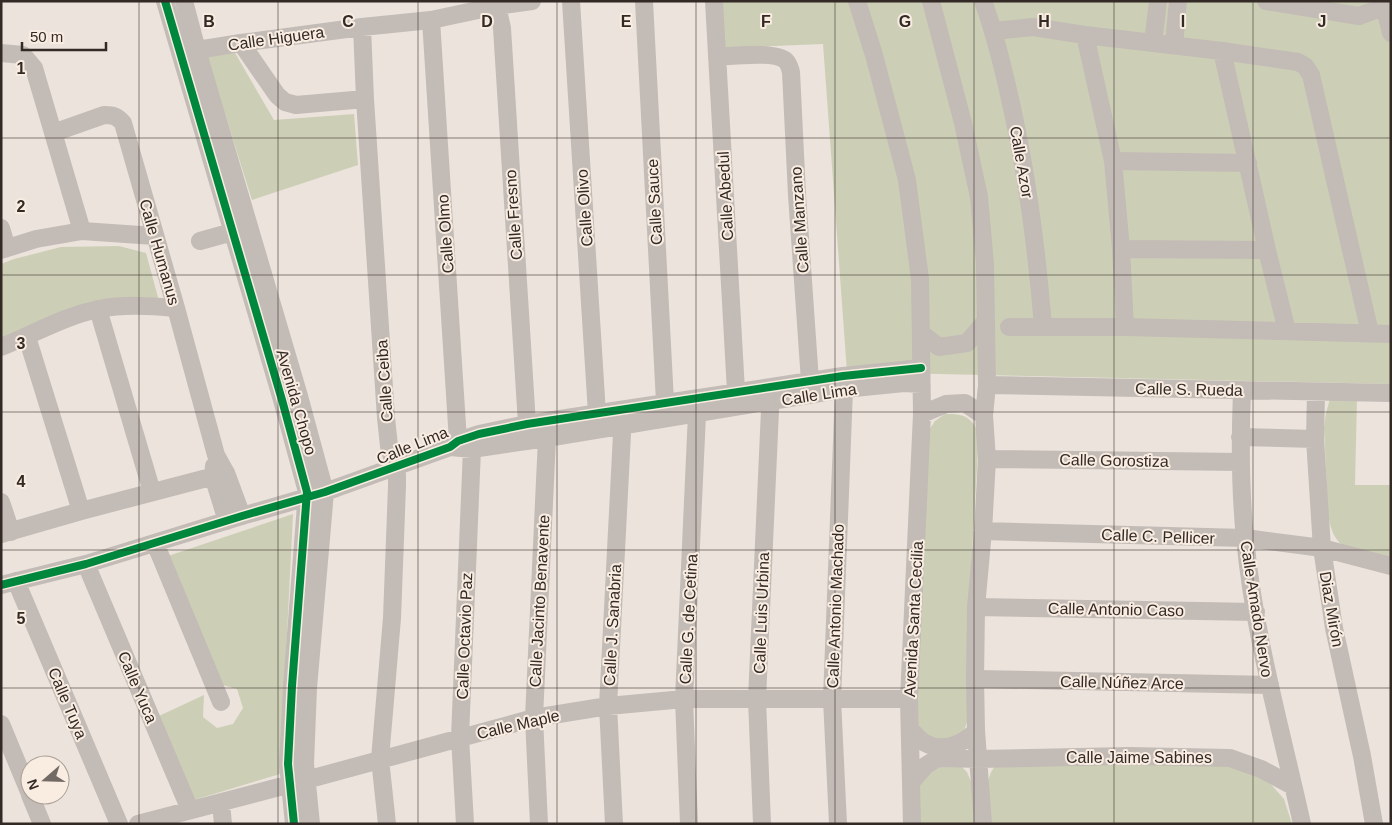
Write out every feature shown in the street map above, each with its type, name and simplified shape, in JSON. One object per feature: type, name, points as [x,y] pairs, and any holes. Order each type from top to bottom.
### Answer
[{"type":"street","name":"Avenida Chopo","points":[[165,1],[241,230],[299,396],[325,492],[308,688],[305,764],[298,782],[294,824]]},
{"type":"street","name":"Avenida Chopo","points":[[184,1],[282,400],[306,485],[307,498],[292,686],[288,764],[298,782],[312,824]]},
{"type":"street","name":"Calle Higuera","points":[[197,50],[362,27],[431,20],[496,4],[532,1]]},
{"type":"street","name":"Calle Olivo","points":[[571,1],[597,414]]},
{"type":"street","name":"Calle Sauce","points":[[644,1],[665,402]]},
{"type":"street","name":"Calle Abedul","points":[[714,1],[736,391]]},
{"type":"street","points":[[931,1],[963,123],[979,197],[986,264],[987,385],[984,416],[987,459],[976,607],[975,679],[976,731],[983,824]]},
{"type":"street","name":"Calle Azor","points":[[982,1],[994,31],[1022,152],[1037,260],[1043,326]]},
{"type":"street","points":[[1152,43],[1158,1]]},
{"type":"street","points":[[1174,45],[1178,1]]},
{"type":"street","points":[[1266,1],[1359,16],[1382,7],[1391,33]]},
{"type":"street","name":"Avenida Santa Cecilia","points":[[861,2],[907,180],[920,279],[922,414],[909,699],[912,824]]},
{"type":"street","name":"Calle Fresno","points":[[496,4],[502,28],[527,424]]},
{"type":"street","name":"Calle Olmo","points":[[431,20],[460,446]]},
{"type":"street","name":"Calle Ceiba","points":[[362,27],[386,418],[397,486],[392,618],[380,759],[387,824]]},
{"type":"street","points":[[994,31],[1033,27],[1222,51],[1298,62],[1305,66],[1311,74],[1370,333]]},
{"type":"street","points":[[1085,35],[1112,161],[1121,249],[1125,328]]},
{"type":"street","points":[[241,43],[277,95],[285,102],[296,105],[365,99]]},
{"type":"street","points":[[1222,51],[1287,331]]},
{"type":"street","points":[[1,53],[23,55],[34,68],[82,231]]},
{"type":"street","name":"Calle Manzano","points":[[717,57],[777,56],[786,61],[791,72],[810,381]]},
{"type":"street","name":"Calle Humanus","points":[[53,133],[104,115],[118,118],[122,123],[176,308],[220,475],[234,518]]},
{"type":"street","points":[[1112,161],[1248,163]]},
{"type":"street","points":[[1,228],[4,249],[36,239],[82,231],[155,236]]},
{"type":"street","points":[[200,241],[241,230]]},
{"type":"street","points":[[1121,249],[1267,250]]},
{"type":"street","points":[[1,347],[71,317],[98,309],[116,306],[176,308]]},
{"type":"street","points":[[98,309],[152,492]]},
{"type":"street","points":[[921,333],[939,347],[968,343],[986,321]]},
{"type":"street","points":[[1009,327],[1043,326],[1391,334]]},
{"type":"street","points":[[27,337],[81,511]]},
{"type":"street","name":"Calle Lima","points":[[9,583],[86,564],[234,518],[307,498],[460,446],[546,438],[621,418],[665,402],[736,391],[810,381],[904,383],[921,376]]},
{"type":"street","name":"Calle Lima","points":[[460,446],[479,434],[527,424],[597,414],[621,418],[697,414],[769,402],[844,382]]},
{"type":"street","name":"Calle Antonio Machado","points":[[838,824],[832,699],[844,382]]},
{"type":"street","name":"Calle S. Rueda","points":[[987,385],[1391,393]]},
{"type":"street","name":"Calle Amado Nervo","points":[[1242,390],[1240,437],[1245,538],[1256,612],[1270,685],[1302,824]]},
{"type":"street","name":"Diaz Mirón","points":[[1316,392],[1314,439],[1322,548],[1334,628],[1362,756],[1374,824]]},
{"type":"street","name":"Calle Luis Urbina","points":[[762,824],[757,699],[770,420],[769,402]]},
{"type":"street","points":[[922,414],[946,404],[965,403],[984,416]]},
{"type":"street","name":"Calle G. de Cetina","points":[[689,824],[684,699],[697,414]]},
{"type":"street","name":"Calle J. Sanabria","points":[[614,824],[608,706],[621,418]]},
{"type":"street","points":[[1240,437],[1314,439]]},
{"type":"street","name":"Calle Jacinto Benavente","points":[[539,824],[534,718],[546,438]]},
{"type":"street","name":"Calle Octavio Paz","points":[[460,446],[460,737],[465,824]]},
{"type":"street","name":"Calle Gorostiza","points":[[987,459],[1241,462]]},
{"type":"street","points":[[1,502],[6,533],[81,511],[220,475]]},
{"type":"street","name":"Calle C. Pellicer","points":[[983,531],[1245,538],[1322,548],[1391,566]]},
{"type":"street","points":[[155,543],[221,702]]},
{"type":"street","name":"Calle Yuca","points":[[86,564],[190,810]]},
{"type":"street","name":"Calle Tuya","points":[[9,583],[119,824]]},
{"type":"street","name":"Calle Antonio Caso","points":[[976,607],[1256,612]]},
{"type":"street","name":"Calle Núñez Arce","points":[[975,679],[1270,685]]},
{"type":"street","name":"Calle Maple","points":[[141,823],[534,718],[608,706],[684,699],[909,699]]},
{"type":"street","points":[[1,724],[20,771]]},
{"type":"street","points":[[910,729],[925,743],[942,748],[969,738],[976,731]]},
{"type":"street","name":"Calle Jaime Sabines","points":[[912,781],[924,766],[936,759],[1129,756],[1230,758],[1261,769],[1293,786]]},
{"type":"street","points":[[221,803],[223,824]]},
{"type":"street","points":[[34,805],[42,824]]},
{"type":"green space","points":[[721,1],[1391,1],[1391,384],[847,372],[823,44],[725,48]]},
{"type":"green space","points":[[235,53],[274,120],[354,114],[358,165],[252,200],[207,57]]},
{"type":"green space","points":[[119,246],[146,253],[159,301],[1,341],[1,264],[61,247]]},
{"type":"green space","points":[[1357,398],[1355,485],[1391,485],[1391,558],[1342,545],[1334,535],[1328,513],[1324,428],[1326,413],[1330,399]]},
{"type":"green space","points":[[945,414],[966,417],[973,423],[979,434],[969,603],[969,716],[964,731],[950,740],[935,743],[922,734],[917,722],[916,640],[929,430],[935,421]]},
{"type":"green space","points":[[293,514],[280,774],[194,800],[159,716],[204,695],[203,717],[217,728],[233,724],[243,708],[237,689],[223,685],[168,556]]},
{"type":"green space","points":[[1007,759],[1231,765],[1268,781],[1284,799],[1292,824],[991,824],[988,801],[989,778],[996,765]]},
{"type":"green space","points":[[958,763],[967,772],[972,784],[975,824],[920,824],[917,792],[924,771]]},
{"type":"cycle path","points":[[165,1],[282,400],[307,492],[288,764],[294,824]]},
{"type":"cycle path","points":[[1,585],[86,564],[325,492],[450,447],[458,441],[479,434],[527,424],[843,376],[921,368]]}]
